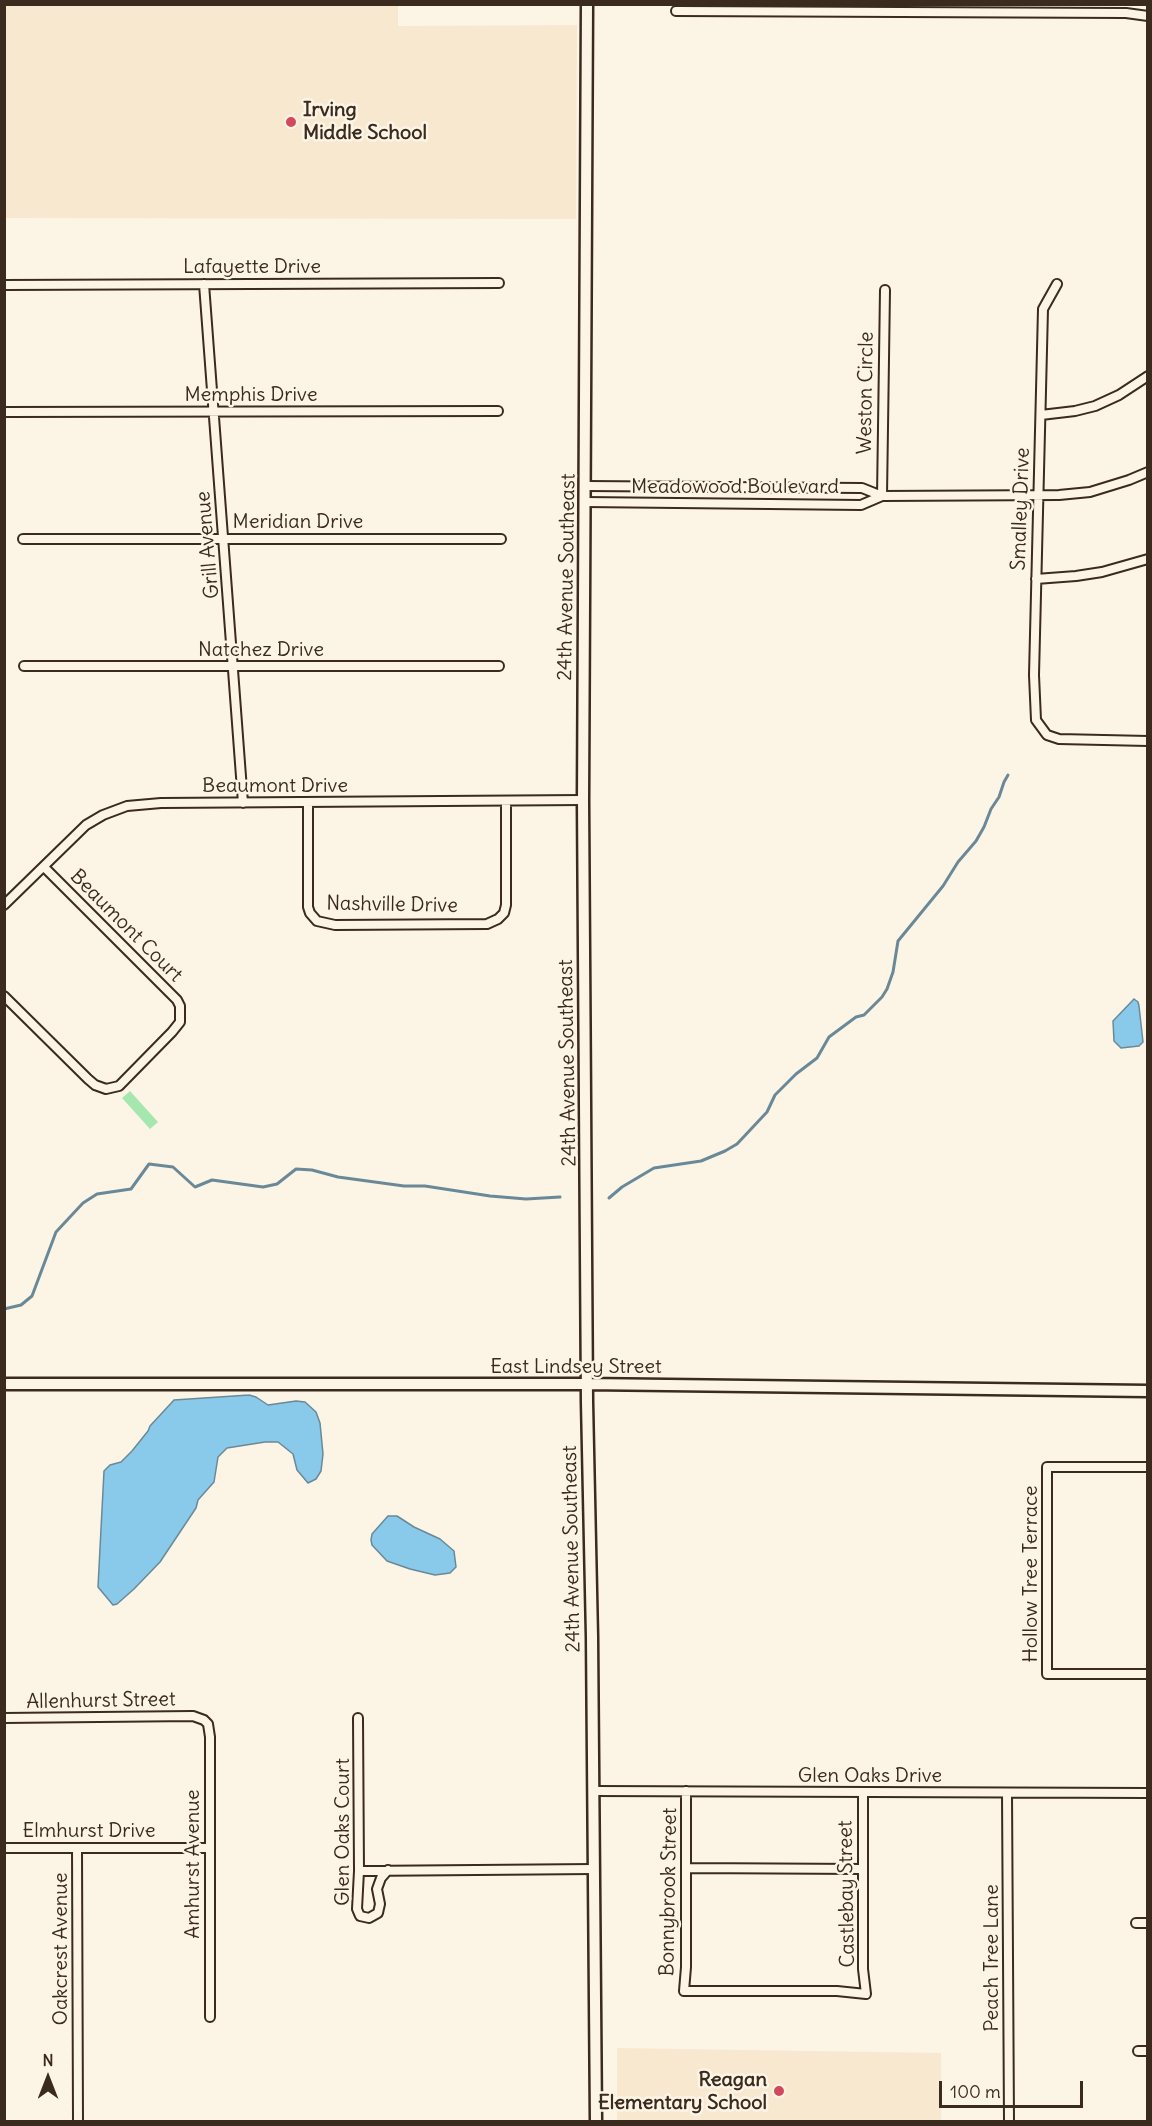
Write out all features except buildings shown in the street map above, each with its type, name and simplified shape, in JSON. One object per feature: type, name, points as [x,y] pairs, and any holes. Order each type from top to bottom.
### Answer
[{"type":"street","name":"24th Avenue Southeast","points":[[587,4],[583,801],[596,2121]]},
{"type":"street","points":[[676,11],[1126,13],[1148,16]]},
{"type":"street","name":"Lafayette Drive","points":[[4,285],[499,283]]},
{"type":"street","name":"Grill Avenue","points":[[204,284],[243,803]]},
{"type":"street","name":"Smalley Drive","points":[[1056,284],[1043,309],[1036,579],[1034,708],[1036,720],[1047,735],[1068,740],[1148,741]]},
{"type":"street","name":"Weston Circle","points":[[882,496],[885,290]]},
{"type":"street","points":[[1041,415],[1076,411],[1095,406],[1119,395],[1148,376]]},
{"type":"street","name":"Memphis Drive","points":[[4,412],[498,411]]},
{"type":"street","name":"Meadowood Boulevard","points":[[586,486],[862,488],[882,496],[1038,496],[1090,492],[1148,472]]},
{"type":"street","name":"Meadowood Boulevard","points":[[585,502],[861,505],[882,496]]},
{"type":"street","name":"Meridian Drive","points":[[23,539],[501,539]]},
{"type":"street","points":[[1036,579],[1102,572],[1148,559]]},
{"type":"street","name":"Natchez Drive","points":[[24,666],[499,666]]},
{"type":"street","name":"Beaumont Drive","points":[[4,905],[86,825],[115,810],[141,804],[583,801]]},
{"type":"street","name":"Nashville Drive","points":[[309,803],[310,913],[317,921],[328,925],[487,924],[502,916],[506,905],[506,802]]},
{"type":"street","name":"Beaumont Court","points":[[4,996],[88,1079],[95,1085],[106,1089],[119,1086],[180,1022],[181,1011],[177,1000],[44,867]]},
{"type":"street","name":"East Lindsey Street","points":[[4,1384],[587,1384],[1148,1391]]},
{"type":"street","name":"Hollow Tree Terrace","points":[[1148,1467],[1047,1467],[1047,1674],[1148,1674]]},
{"type":"street","name":"Allenhurst Street","points":[[4,1718],[198,1717]]},
{"type":"street","name":"Amhurst Avenue","points":[[198,1717],[208,1724],[210,1737],[210,2017]]},
{"type":"street","name":"Glen Oaks Court","points":[[358,1718],[359,1871],[357,1909],[360,1916],[374,1917],[380,1909],[377,1890],[381,1878],[388,1870]]},
{"type":"street","name":"Glen Oaks Drive","points":[[593,1791],[1148,1793]]},
{"type":"street","name":"Bonnybrook Street","points":[[686,1791],[684,1991],[837,1991],[866,1994]]},
{"type":"street","name":"Castlebay Street","points":[[863,1793],[863,1969],[866,1994]]},
{"type":"street","name":"Peach Tree Lane","points":[[1007,1793],[1009,2121]]},
{"type":"street","name":"Elmhurst Drive","points":[[4,1848],[209,1848]]},
{"type":"street","name":"Oakcrest Avenue","points":[[77,1848],[78,2121]]},
{"type":"street","points":[[687,1868],[862,1869]]},
{"type":"street","points":[[359,1871],[594,1869]]},
{"type":"street","points":[[1136,1923],[1148,1923]]},
{"type":"street","points":[[1138,2051],[1148,2050]]},
{"type":"shaded area","name":"Irving Middle School","points":[[5,5],[398,5],[398,26],[577,25],[576,219],[5,218]]},
{"type":"shaded area","name":"Reagan Elementary School","points":[[617,2048],[941,2053],[941,2121],[617,2121]]},
{"type":"green space","points":[[130,1091],[158,1122],[150,1129],[122,1098]]},
{"type":"water","points":[[1134,999],[1139,1006],[1143,1042],[1139,1046],[1121,1048],[1114,1041],[1113,1021]]},
{"type":"water","points":[[249,1395],[268,1405],[305,1402],[316,1412],[320,1423],[323,1454],[321,1471],[316,1479],[308,1483],[297,1470],[293,1454],[278,1442],[227,1448],[218,1457],[214,1482],[198,1500],[196,1508],[160,1562],[134,1589],[113,1605],[98,1587],[104,1471],[110,1465],[121,1462],[132,1451],[150,1426],[174,1400]]},
{"type":"water","points":[[388,1516],[397,1516],[440,1539],[454,1551],[456,1567],[450,1573],[435,1575],[387,1561],[372,1545],[371,1540],[372,1534]]},
{"type":"waterway","points":[[609,1198],[622,1187],[654,1168],[701,1161],[737,1144],[767,1112],[775,1095],[796,1074],[817,1058],[829,1037],[856,1017],[864,1015],[882,997],[893,972],[898,941],[976,841],[1008,775]]},
{"type":"waterway","points":[[4,1309],[21,1305],[32,1296],[56,1232],[83,1203],[97,1194],[131,1189],[149,1164],[173,1167],[195,1187],[212,1180],[263,1187],[277,1184],[296,1169],[312,1170],[338,1177],[404,1186],[425,1186],[490,1196],[526,1199],[560,1197]]},
{"type":"place","name":"Irving Middle School","points":[[291,122]]},
{"type":"place","name":"Reagan Elementary School","points":[[779,2091]]}]
